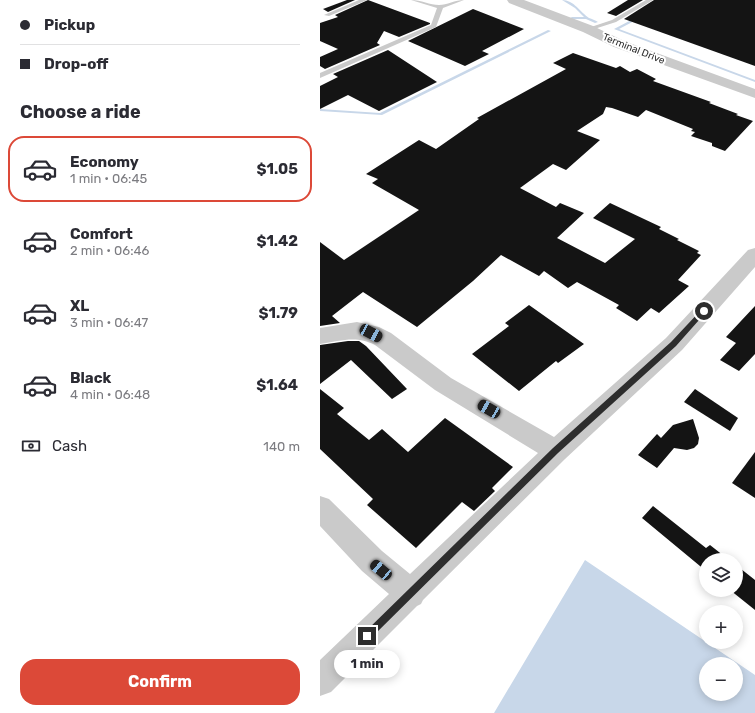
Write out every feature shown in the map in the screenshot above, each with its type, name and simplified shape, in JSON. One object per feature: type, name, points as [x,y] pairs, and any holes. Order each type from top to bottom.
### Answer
[{"type":"street","name":"Terminal Drive","points":[[513,0],[588,29],[619,44],[755,94]]},
{"type":"street","points":[[320,681],[411,594],[556,451],[674,344],[755,255]]},
{"type":"street","points":[[320,336],[357,330],[371,333],[383,339],[443,384],[556,451]]},
{"type":"street","points":[[320,508],[372,561],[411,594]]},
{"type":"lane","points":[[327,15],[364,0]]},
{"type":"lane","points":[[414,0],[440,8],[461,0]]},
{"type":"lane","points":[[588,29],[614,21],[650,0]]},
{"type":"lane","points":[[320,76],[434,26],[440,8]]},
{"type":"water","points":[[585,560],[699,637],[699,649],[717,649],[728,657],[699,657],[699,701],[743,701],[743,667],[755,675],[755,713],[494,713]]},
{"type":"building","points":[[347,0],[355,0],[328,12],[323,9]]},
{"type":"building","points":[[368,0],[430,24],[399,37],[384,31],[377,43],[380,45],[325,69],[320,66],[320,57],[338,49],[320,41],[320,23],[338,17],[335,15]]},
{"type":"building","points":[[628,0],[643,0],[616,16],[607,13]]},
{"type":"building","points":[[654,0],[755,0],[755,66],[624,19]]},
{"type":"building","points":[[473,9],[524,29],[482,51],[489,54],[465,66],[408,41]]},
{"type":"building","points":[[388,50],[437,82],[379,111],[348,95],[320,109],[320,86],[338,77],[333,74]]},
{"type":"building","points":[[573,53],[616,68],[620,66],[630,72],[637,69],[656,79],[653,81],[711,102],[709,103],[753,121],[725,151],[712,146],[712,143],[691,136],[695,132],[691,131],[693,129],[646,110],[638,117],[606,107],[603,114],[577,131],[600,140],[566,170],[553,164],[520,188],[556,207],[560,203],[584,213],[557,238],[605,263],[635,239],[593,218],[610,203],[661,227],[659,229],[699,251],[697,253],[701,255],[678,280],[689,286],[659,313],[651,308],[637,321],[616,308],[619,305],[577,282],[568,288],[544,271],[539,276],[501,255],[473,281],[417,327],[363,292],[332,316],[340,323],[320,326],[320,242],[344,260],[419,210],[372,183],[378,179],[366,174],[419,140],[436,149],[479,119],[477,118],[566,69],[553,63]]},
{"type":"building","points":[[529,305],[584,344],[558,363],[556,361],[519,391],[472,354],[509,326],[505,323]]},
{"type":"building","points":[[755,306],[755,354],[739,371],[720,360],[736,343],[726,337]]},
{"type":"building","points":[[359,341],[366,346],[407,389],[392,399],[351,360],[320,384],[320,345]]},
{"type":"building","points":[[320,389],[344,408],[337,414],[369,440],[382,429],[408,452],[445,418],[513,467],[492,488],[495,491],[474,511],[462,502],[416,548],[367,505],[373,499],[320,449]]},
{"type":"building","points":[[695,389],[738,418],[730,431],[684,402]]},
{"type":"building","points":[[693,419],[699,438],[698,444],[694,448],[687,450],[674,448],[657,468],[638,455],[657,434],[661,438],[673,425]]},
{"type":"building","points":[[755,452],[755,498],[732,483]]},
{"type":"building","points":[[653,506],[706,548],[710,545],[720,553],[699,553],[699,565],[642,518]]},
{"type":"building","points":[[743,571],[755,580],[755,610],[739,597],[743,597]]},
{"type":"waterway","points":[[564,0],[576,7],[587,18]]},
{"type":"waterway","points":[[572,18],[587,18]]},
{"type":"waterway","points":[[587,18],[596,22]]},
{"type":"waterway","points":[[638,18],[616,29],[755,81]]},
{"type":"waterway","points":[[320,110],[381,114],[549,31]]},
{"type":"route","points":[[367,636],[556,451],[674,344],[704,311]]}]
